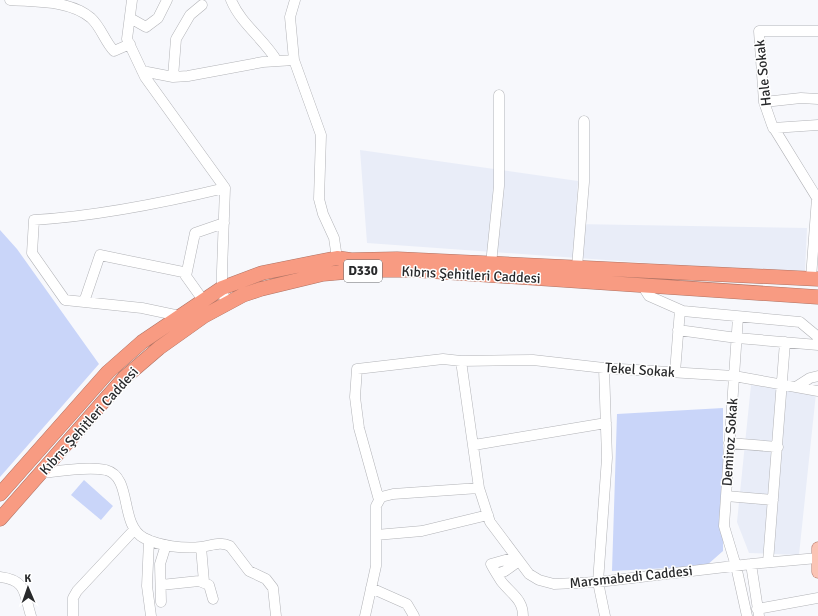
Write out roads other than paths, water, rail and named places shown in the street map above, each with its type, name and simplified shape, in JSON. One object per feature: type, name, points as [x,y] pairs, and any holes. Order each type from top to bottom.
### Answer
[{"type":"highway","name":"Kıbrıs Şehitleri Caddesi","points":[[0,494],[108,372],[142,342],[222,288],[262,274],[337,258],[351,260],[397,259],[814,279]]},
{"type":"highway","name":"Kıbrıs Şehitleri Caddesi","points":[[0,519],[124,378],[159,348],[204,316],[243,295],[277,284],[323,274],[368,270],[414,270],[818,297]]},
{"type":"main road","points":[[818,548],[818,572]]},
{"type":"street","points":[[10,0],[64,6],[75,9],[91,18],[114,51],[130,44]]},
{"type":"street","points":[[132,0],[127,39],[142,71],[226,188],[222,288],[226,305]]},
{"type":"street","points":[[130,18],[146,27],[158,18],[167,0]]},
{"type":"street","points":[[231,0],[236,12],[269,47],[277,61]]},
{"type":"street","points":[[295,0],[290,17],[294,60],[321,135],[319,199],[323,214],[334,238],[337,258]]},
{"type":"street","points":[[173,77],[176,39],[190,15],[202,5]]},
{"type":"street","name":"Hale Sokak","points":[[814,279],[817,198],[772,127],[764,102],[759,31],[818,31]]},
{"type":"street","points":[[142,71],[173,77],[188,76],[277,61],[294,60]]},
{"type":"street","points":[[491,264],[499,186],[498,96]]},
{"type":"street","points":[[764,102],[801,98],[818,99]]},
{"type":"street","points":[[577,267],[584,182],[584,121]]},
{"type":"street","points":[[772,127],[818,125]]},
{"type":"street","points":[[180,316],[142,308],[65,300],[32,253],[34,220],[70,218],[188,197],[226,188]]},
{"type":"street","points":[[186,276],[195,233],[224,223]]},
{"type":"street","points":[[84,302],[100,255],[183,272],[203,300]]},
{"type":"street","points":[[642,285],[649,296],[680,310],[800,322],[818,337]]},
{"type":"street","points":[[675,372],[680,310]]},
{"type":"street","name":"Demiroz Sokak","points":[[738,317],[724,526],[736,566],[747,616]]},
{"type":"street","points":[[678,330],[737,338],[818,345]]},
{"type":"street","points":[[768,562],[785,342]]},
{"type":"street","name":"Tekel Sokak","points":[[379,500],[359,428],[355,397],[357,369],[443,359],[461,362],[533,360],[604,368],[734,376],[818,391]]},
{"type":"street","name":"Marsmabedi Caddesi","points":[[461,362],[480,488],[490,522],[529,574],[539,580],[554,584],[598,582],[768,562],[818,558]]},
{"type":"street","points":[[604,368],[606,458],[598,582],[605,616]]},
{"type":"street","points":[[796,387],[810,378],[818,376]]},
{"type":"street","points":[[474,445],[543,432],[606,424]]},
{"type":"street","points":[[730,443],[778,447]]},
{"type":"street","points":[[42,472],[99,469],[114,474],[120,481],[134,530],[149,540],[166,545],[187,548],[218,544],[230,546],[249,571],[266,579],[273,588],[276,616]]},
{"type":"street","points":[[365,616],[376,566],[376,506],[381,497],[393,494],[480,488]]},
{"type":"street","points":[[726,496],[773,500]]},
{"type":"street","points":[[376,535],[430,530],[488,515]]},
{"type":"street","points":[[73,616],[73,598],[77,591],[134,530]]},
{"type":"street","points":[[149,540],[147,586],[151,616]]},
{"type":"street","points":[[161,602],[160,564],[166,545]]},
{"type":"street","points":[[201,547],[204,582]]},
{"type":"street","points":[[518,559],[505,571],[497,574],[502,582],[519,599],[523,606],[523,616]]},
{"type":"street","points":[[751,564],[758,612],[818,598]]},
{"type":"street","points":[[0,577],[16,580],[21,585],[31,616]]},
{"type":"street","points":[[161,585],[199,581],[204,582],[209,585],[213,599]]},
{"type":"street","points":[[371,588],[408,604],[414,616]]}]
